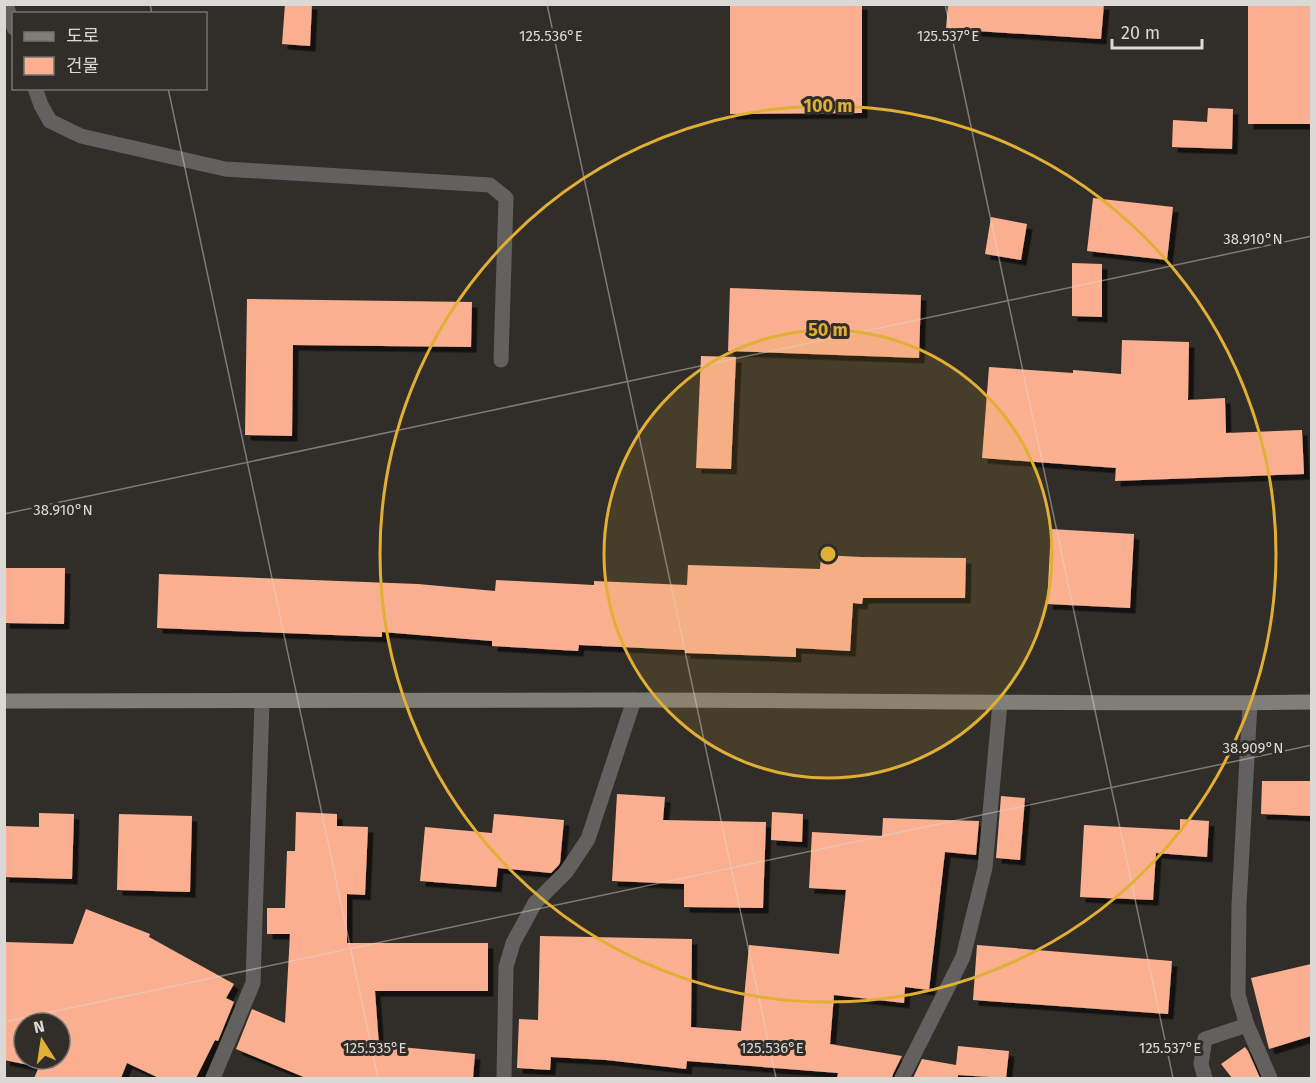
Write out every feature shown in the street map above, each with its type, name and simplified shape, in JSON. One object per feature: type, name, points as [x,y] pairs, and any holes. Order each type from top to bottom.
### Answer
[{"type":"main road","points":[[4,701],[1311,702]]},
{"type":"street","points":[[6,4],[12,22]]},
{"type":"street","points":[[36,90],[50,121],[81,136],[225,169],[490,185],[506,198],[501,360]]},
{"type":"street","points":[[504,1078],[506,967],[513,943],[535,903],[566,873],[588,839],[634,700]]},
{"type":"street","points":[[213,1078],[253,983],[262,702]]},
{"type":"street","points":[[902,1078],[963,957],[984,867],[1000,703]]},
{"type":"street","points":[[1250,703],[1239,905],[1238,995],[1247,1026],[1270,1078]]},
{"type":"street","points":[[1205,1078],[1201,1064],[1205,1039],[1247,1026]]},
{"type":"building","points":[[285,4],[312,4],[310,46],[282,44]]},
{"type":"building","points":[[730,4],[862,4],[862,113],[730,114]]},
{"type":"building","points":[[948,4],[1104,4],[1101,39],[946,29]]},
{"type":"building","points":[[1248,4],[1311,4],[1311,124],[1248,124]]},
{"type":"building","points":[[1208,108],[1233,109],[1232,149],[1172,147],[1173,120],[1207,122]]},
{"type":"building","points":[[1093,198],[1173,207],[1167,260],[1087,251]]},
{"type":"building","points":[[991,217],[1027,224],[1021,260],[985,254]]},
{"type":"building","points":[[1072,263],[1102,264],[1102,317],[1072,316]]},
{"type":"building","points":[[730,288],[921,295],[919,358],[728,351]]},
{"type":"building","points":[[247,299],[472,302],[471,347],[293,345],[292,436],[245,435]]},
{"type":"building","points":[[1122,340],[1189,342],[1188,400],[1225,398],[1226,433],[1302,430],[1304,474],[1115,481],[1116,468],[982,458],[989,367],[1121,374]]},
{"type":"building","points":[[701,356],[736,357],[731,469],[696,468]]},
{"type":"building","points":[[1051,529],[1134,534],[1130,608],[1047,604]]},
{"type":"building","points":[[821,555],[966,558],[965,598],[863,598],[862,604],[853,603],[850,651],[796,648],[796,657],[685,653],[685,650],[579,645],[578,651],[492,646],[492,641],[382,632],[382,637],[157,628],[159,574],[418,584],[495,591],[496,580],[594,585],[594,581],[687,585],[688,565],[820,569]]},
{"type":"building","points":[[4,568],[65,568],[64,624],[4,623]]},
{"type":"building","points":[[1262,781],[1311,781],[1311,816],[1261,814]]},
{"type":"building","points":[[617,794],[665,797],[663,820],[766,822],[763,908],[684,907],[684,884],[612,881]]},
{"type":"building","points":[[1001,796],[1025,798],[1020,860],[996,858]]},
{"type":"building","points":[[296,812],[337,814],[337,826],[368,827],[365,895],[347,894],[347,943],[488,943],[488,991],[375,991],[379,1045],[475,1054],[473,1078],[306,1078],[236,1049],[252,1009],[285,1023],[290,934],[267,934],[267,908],[285,908],[287,851],[295,851]]},
{"type":"building","points":[[772,812],[803,814],[802,842],[771,840]]},
{"type":"building","points":[[39,813],[74,814],[72,879],[4,877],[4,826],[39,827]]},
{"type":"building","points":[[119,814],[192,816],[190,892],[117,890]]},
{"type":"building","points":[[494,814],[564,820],[558,866],[551,873],[498,868],[496,887],[420,881],[425,827],[492,833]]},
{"type":"building","points":[[883,818],[979,821],[976,855],[945,852],[929,990],[905,987],[904,1003],[834,995],[830,1044],[902,1056],[892,1078],[837,1078],[838,1073],[687,1061],[686,1069],[606,1060],[551,1057],[550,1070],[517,1068],[519,1019],[538,1020],[540,936],[692,939],[691,1027],[741,1031],[749,945],[839,954],[846,890],[809,888],[812,832],[882,836]]},
{"type":"building","points":[[1180,819],[1209,821],[1207,857],[1156,853],[1153,900],[1080,897],[1084,825],[1180,830]]},
{"type":"building","points":[[86,909],[150,934],[149,937],[234,984],[226,998],[234,1002],[218,1041],[215,1040],[196,1078],[159,1078],[127,1063],[121,1078],[34,1078],[37,1071],[72,1071],[72,1011],[12,1011],[12,1062],[4,1060],[4,942],[73,944]]},
{"type":"building","points":[[977,945],[1172,961],[1168,1014],[973,1000]]},
{"type":"building","points":[[1311,964],[1311,1036],[1269,1049],[1251,978]]},
{"type":"building","points":[[958,1046],[1009,1051],[1006,1078],[958,1075],[958,1078],[913,1078],[922,1059],[956,1065]]},
{"type":"building","points":[[1245,1047],[1260,1078],[1232,1078],[1221,1064]]}]
